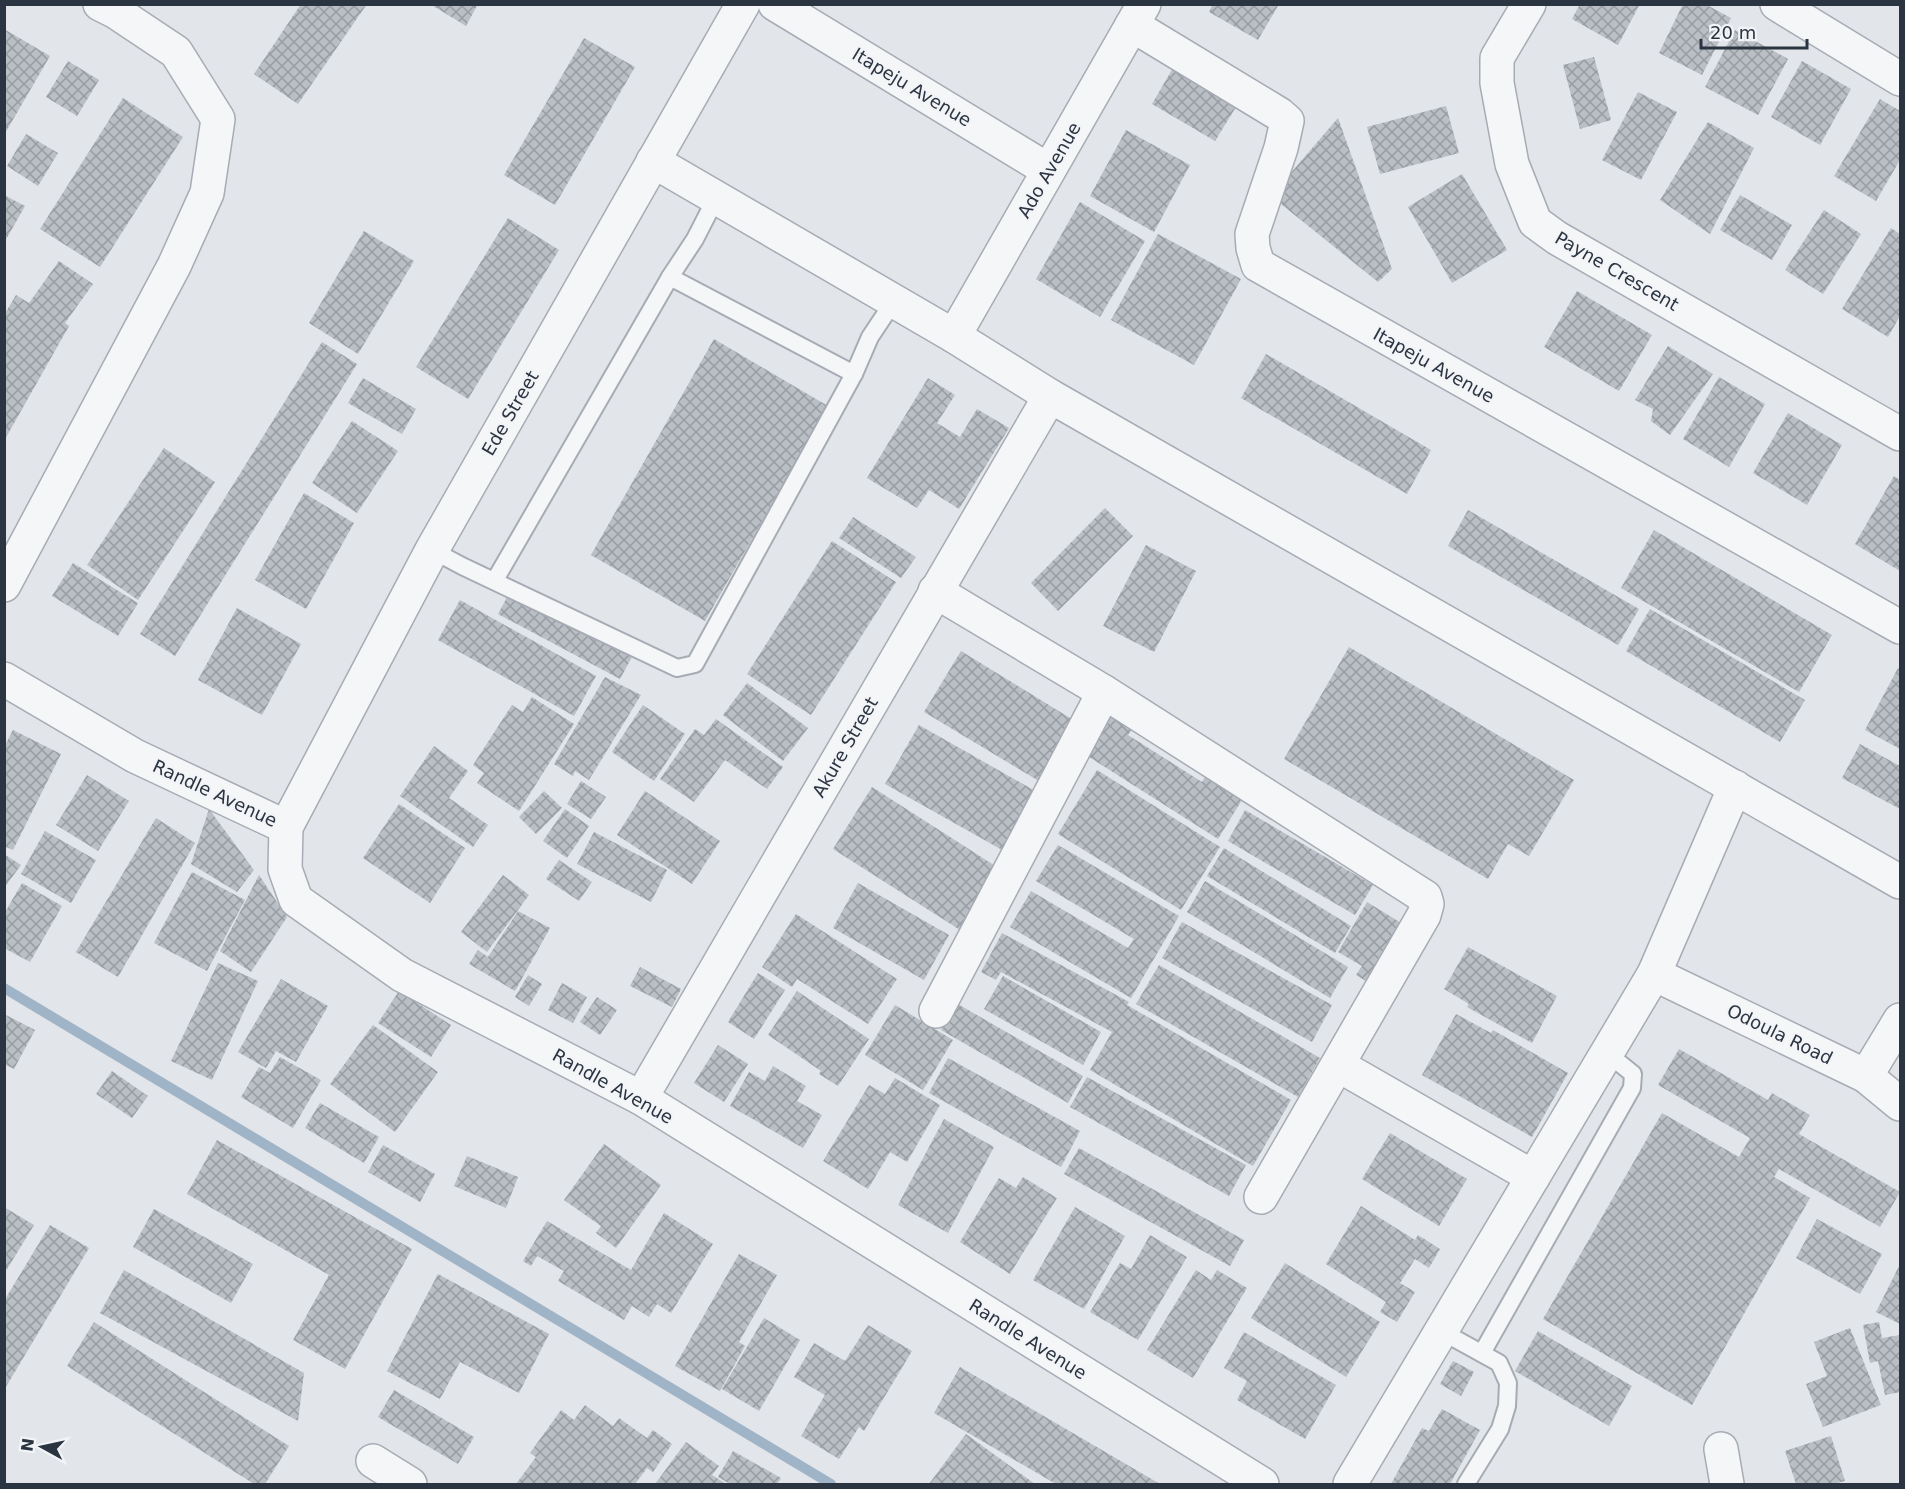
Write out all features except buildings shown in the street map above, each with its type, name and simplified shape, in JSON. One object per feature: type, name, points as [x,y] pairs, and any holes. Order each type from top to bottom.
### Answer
[{"type":"street","name":"Ede Street","points":[[286,827],[432,550],[743,4]]},
{"type":"street","name":"Itapeju Avenue","points":[[775,4],[1048,170]]},
{"type":"street","name":"Payne Crescent","points":[[1529,4],[1497,58],[1497,83],[1512,164],[1535,222],[1557,238],[1900,434]]},
{"type":"street","points":[[1777,4],[1900,79]]},
{"type":"street","points":[[4,585],[174,266],[207,193],[218,119],[176,52],[112,7]]},
{"type":"street","name":"Itapeju Avenue","points":[[1138,15],[1287,121],[1281,148],[1252,234],[1257,265],[1900,627]]},
{"type":"street","name":"Ado Avenue","points":[[954,336],[1138,15]]},
{"type":"street","points":[[653,161],[954,336],[1050,396],[1900,882]]},
{"type":"street","name":"Akure Street","points":[[641,1098],[1050,396]]},
{"type":"street","points":[[935,591],[1104,692],[1425,897],[1427,904],[1424,915],[1261,1197]]},
{"type":"street","name":"Randle Avenue","points":[[4,679],[135,756],[286,827],[285,869],[296,900],[402,975],[641,1098],[1262,1485]]},
{"type":"street","points":[[936,1011],[1104,692]]},
{"type":"street","points":[[1350,1485],[1654,974],[1735,787]]},
{"type":"street","name":"Odoula Road","points":[[1654,974],[1866,1076],[1900,1104]]},
{"type":"street","points":[[1866,1076],[1900,1020]]},
{"type":"street","points":[[1338,1065],[1533,1177]]},
{"type":"street","points":[[1721,1449],[1727,1485]]},
{"type":"street","points":[[373,1461],[410,1485]]},
{"type":"lane","points":[[495,580],[670,277],[695,239],[716,198]]},
{"type":"lane","points":[[670,277],[854,374]]},
{"type":"lane","points":[[432,550],[678,668],[695,664],[854,374],[870,338],[894,301]]},
{"type":"lane","points":[[1482,1353],[1632,1088],[1633,1074],[1607,1053]]},
{"type":"lane","points":[[1441,1331],[1499,1363],[1508,1383],[1507,1406],[1500,1429],[1466,1485]]},
{"type":"waterway","points":[[4,988],[831,1484]]}]
